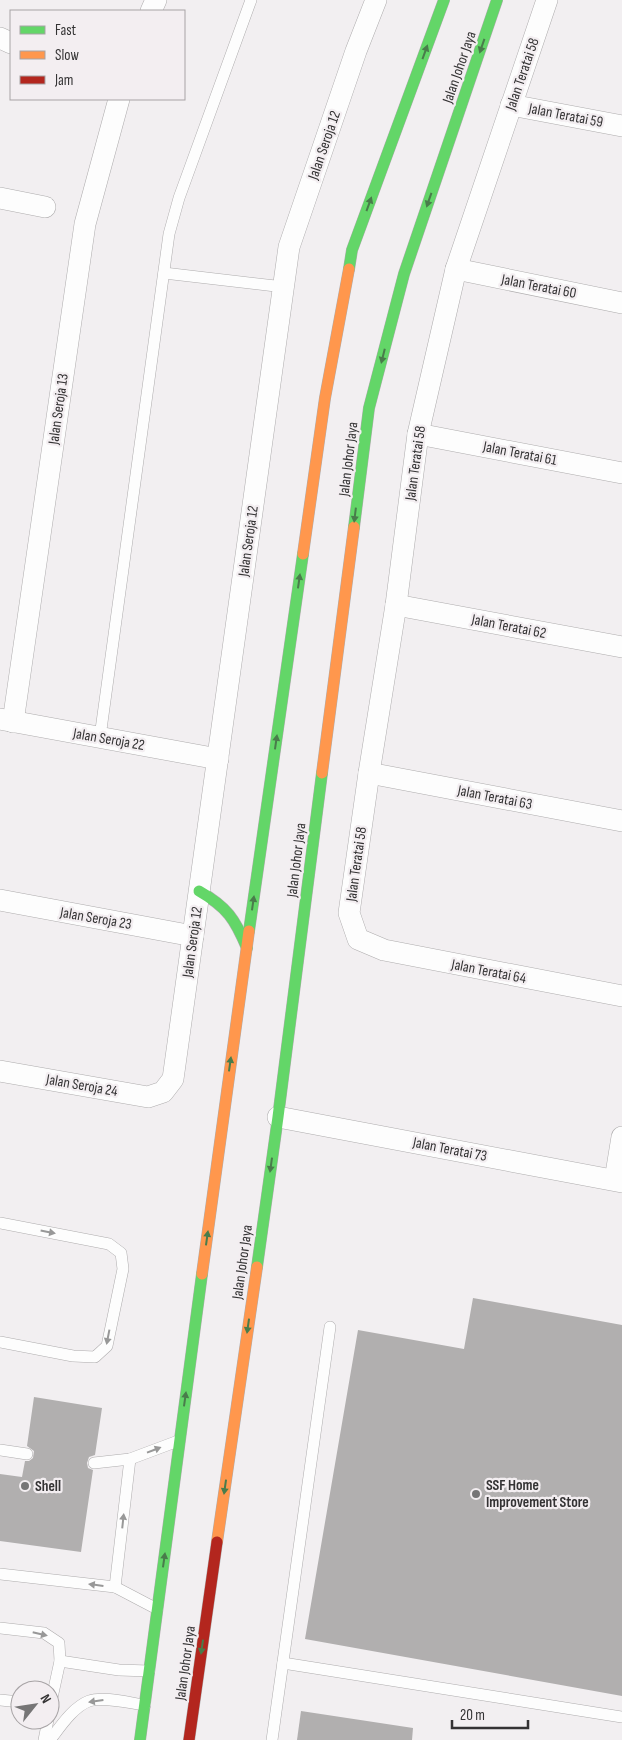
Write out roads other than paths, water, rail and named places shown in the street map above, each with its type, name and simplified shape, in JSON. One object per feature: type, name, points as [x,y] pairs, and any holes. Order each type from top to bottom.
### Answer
[{"type":"main road","name":"Jalan Johor Jaya","points":[[140,1740],[223,1112],[323,408],[352,250],[444,0]]},
{"type":"main road","name":"Jalan Johor Jaya","points":[[189,1740],[278,1117],[369,408],[404,274],[497,0]]},
{"type":"main road","points":[[199,890],[219,902],[235,919],[247,948]]},
{"type":"street","name":"Jalan Teratai 58","points":[[358,940],[349,913],[396,604],[418,434],[456,270],[546,0]]},
{"type":"street","name":"Jalan Seroja 12","points":[[163,1092],[173,1078],[289,247],[373,1]]},
{"type":"street","name":"Jalan Seroja 13","points":[[7,720],[85,224],[119,100]]},
{"type":"street","name":"Jalan Teratai 59","points":[[511,105],[622,126]]},
{"type":"street","points":[[0,198],[45,208]]},
{"type":"street","name":"Jalan Teratai 60","points":[[456,270],[622,303]]},
{"type":"street","name":"Jalan Teratai 61","points":[[418,434],[622,473]]},
{"type":"street","name":"Jalan Teratai 62","points":[[396,604],[622,647]]},
{"type":"street","name":"Jalan Seroja 22","points":[[7,720],[218,759]]},
{"type":"street","name":"Jalan Teratai 63","points":[[369,773],[622,821]]},
{"type":"street","name":"Jalan Seroja 23","points":[[0,900],[193,936]]},
{"type":"street","name":"Jalan Teratai 64","points":[[358,940],[384,950],[622,996]]},
{"type":"street","name":"Jalan Seroja 24","points":[[0,1071],[148,1098],[163,1092]]},
{"type":"street","name":"Jalan Teratai 73","points":[[278,1117],[619,1181]]},
{"type":"street","points":[[619,1181],[622,1137]]},
{"type":"lane","points":[[100,737],[169,234],[179,198],[251,0]]},
{"type":"lane","points":[[164,273],[284,287]]},
{"type":"lane","points":[[0,1223],[109,1244],[121,1254],[123,1269],[107,1346],[95,1357],[73,1356],[0,1342]]},
{"type":"lane","points":[[272,1740],[330,1327]]},
{"type":"lane","points":[[94,1463],[130,1459],[180,1440]]},
{"type":"lane","points":[[0,1450],[26,1454]]},
{"type":"lane","points":[[116,1587],[130,1459]]},
{"type":"lane","points":[[0,1574],[116,1587],[157,1609]]},
{"type":"lane","points":[[0,1628],[44,1633],[59,1643],[60,1661],[56,1680]]},
{"type":"lane","points":[[60,1661],[119,1670],[149,1671]]},
{"type":"lane","points":[[282,1663],[622,1717]]},
{"type":"lane","points":[[50,1740],[75,1710],[89,1701],[105,1700],[145,1705]]},
{"type":"place","name":"Shell","points":[[25,1486]]},
{"type":"place","name":"SSF Home Improvement Store","points":[[476,1494]]}]
